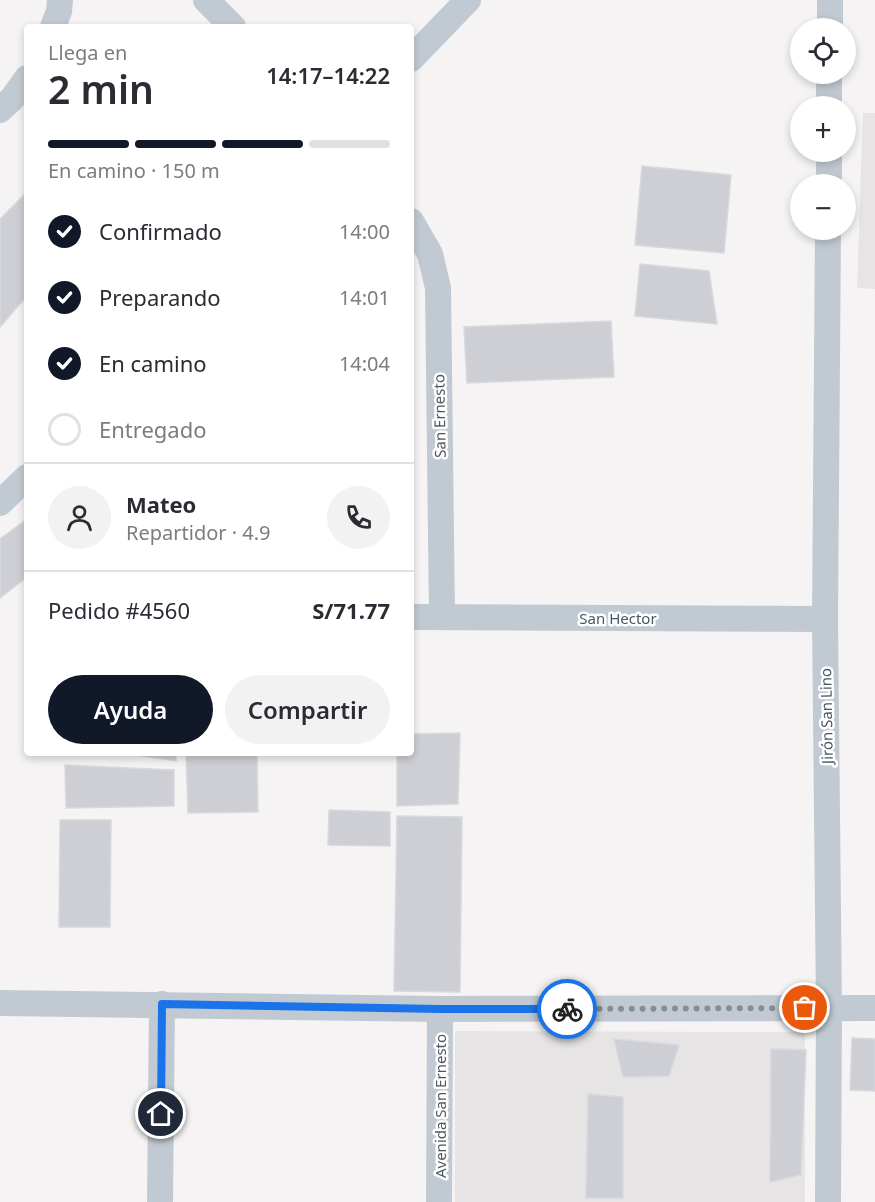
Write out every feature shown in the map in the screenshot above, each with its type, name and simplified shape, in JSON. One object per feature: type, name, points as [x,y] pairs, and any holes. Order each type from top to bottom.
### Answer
[{"type":"street","points":[[55,24],[60,0]]},
{"type":"street","points":[[206,0],[230,24]]},
{"type":"street","points":[[414,57],[468,0]]},
{"type":"street","points":[[830,0],[830,18]]},
{"type":"street","points":[[0,110],[12,99],[24,82]]},
{"type":"street","name":"San Ernesto","points":[[414,226],[430,254],[438,288],[442,616]]},
{"type":"street","name":"Jirón San Lino","points":[[828,240],[825,619],[829,1008],[828,1202]]},
{"type":"street","points":[[0,503],[24,484]]},
{"type":"street","name":"San Hector","points":[[414,616],[825,619]]},
{"type":"street","points":[[0,1004],[162,1004],[440,1009],[875,1008]]},
{"type":"street","points":[[160,1202],[162,1004]]},
{"type":"street","name":"Avenida San Ernesto","points":[[439,1202],[440,1009]]},
{"type":"shaded area","points":[[863,113],[875,113],[875,289],[857,288]]},
{"type":"shaded area","points":[[455,1031],[805,1032],[805,1202],[455,1202]]},
{"type":"building","points":[[642,166],[731,175],[724,253],[635,245]]},
{"type":"building","points":[[24,195],[24,299],[0,327],[0,219]]},
{"type":"building","points":[[640,264],[709,271],[717,324],[635,316]]},
{"type":"building","points":[[611,321],[614,377],[467,383],[464,327]]},
{"type":"building","points":[[24,521],[24,579],[0,598],[0,539]]},
{"type":"building","points":[[460,733],[458,804],[397,806],[397,756],[414,756],[414,734]]},
{"type":"building","points":[[142,756],[176,756],[176,761]]},
{"type":"building","points":[[186,756],[257,756],[258,812],[188,813]]},
{"type":"building","points":[[65,765],[174,770],[174,806],[66,808]]},
{"type":"building","points":[[329,810],[390,812],[390,846],[328,845]]},
{"type":"building","points":[[397,816],[462,817],[460,992],[394,991]]},
{"type":"building","points":[[60,820],[111,820],[110,927],[59,927]]},
{"type":"building","points":[[852,1038],[875,1039],[875,1091],[850,1090]]},
{"type":"building","points":[[614,1039],[679,1045],[669,1076],[623,1077]]},
{"type":"building","points":[[771,1049],[806,1050],[801,1175],[770,1182]]},
{"type":"building","points":[[588,1094],[623,1097],[623,1198],[586,1198]]},
{"type":"way so far","points":[[567,1009],[805,1008]]},
{"type":"route","points":[[161,1114],[162,1004],[567,1009]]}]
